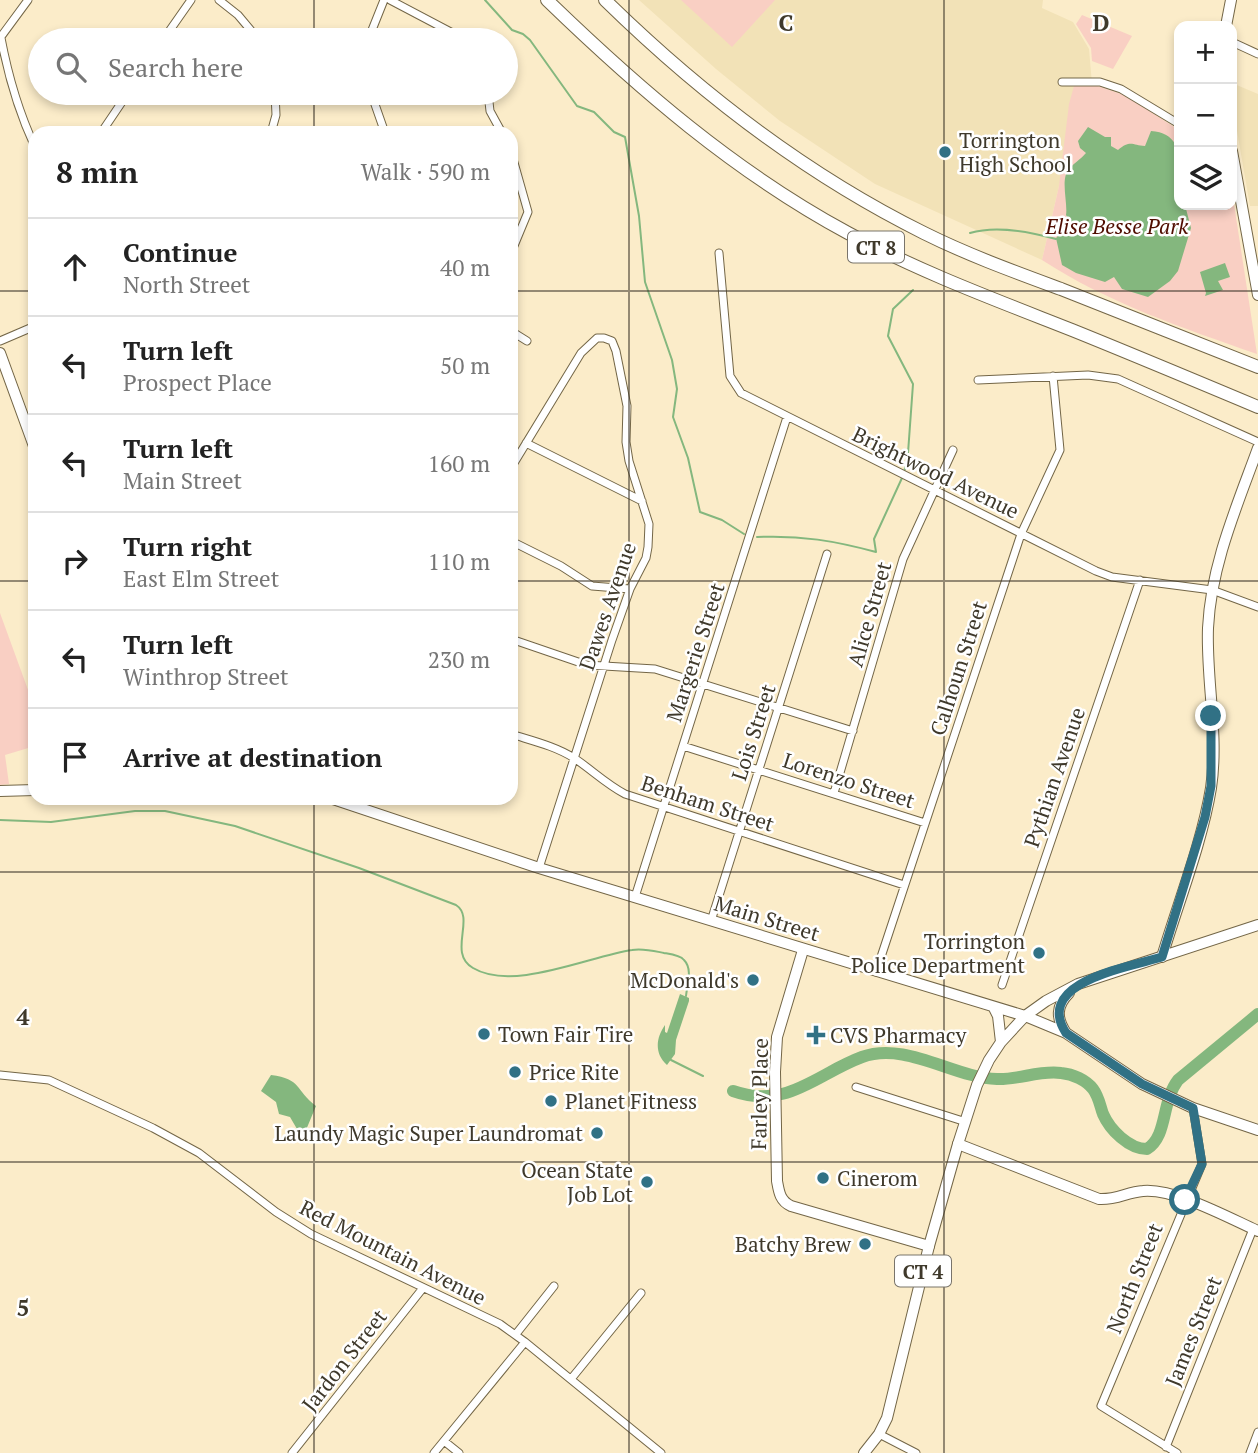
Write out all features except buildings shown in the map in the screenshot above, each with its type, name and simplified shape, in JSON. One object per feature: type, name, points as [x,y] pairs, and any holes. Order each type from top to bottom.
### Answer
[{"type":"highway","name":"CT 8","points":[[547,0],[634,82],[694,132],[846,232],[904,262],[969,290],[1258,407]]},
{"type":"highway","name":"CT 8","points":[[605,0],[676,67],[740,118],[868,202],[924,233],[989,261],[1258,366]]},
{"type":"main road","points":[[1227,21],[1231,0]]},
{"type":"main road","points":[[1237,179],[1258,295]]},
{"type":"main road","points":[[0,353],[28,430]]},
{"type":"main road","points":[[1162,957],[1205,817],[1211,786],[1213,759],[1208,631],[1212,590],[1230,526],[1258,448]]},
{"type":"main road","points":[[0,792],[28,790]]},
{"type":"main road","name":"Main Street","points":[[351,805],[539,868],[1025,1016],[1066,1033],[1142,1084],[1193,1108],[1258,1130]]},
{"type":"main road","name":"CT 4","points":[[864,1453],[879,1434],[893,1397],[929,1246],[958,1144],[977,1085],[1001,1042],[1025,1016],[1078,984],[1258,925]]},
{"type":"main road","name":"Farley Place","points":[[803,950],[777,1037],[777,1181],[782,1199],[795,1207],[929,1246]]},
{"type":"main road","points":[[1066,1033],[1059,1023],[1058,1009],[1061,1001],[1078,984]]},
{"type":"main road","points":[[994,1008],[998,1016],[1001,1042]]},
{"type":"main road","points":[[958,1144],[1099,1199],[1113,1200],[1142,1191],[1155,1192],[1185,1200],[1256,1230]]},
{"type":"street","points":[[28,0],[1,38],[9,74],[28,131]]},
{"type":"street","points":[[171,28],[191,0]]},
{"type":"street","points":[[219,0],[238,15],[248,28]]},
{"type":"street","points":[[373,28],[384,0]]},
{"type":"street","points":[[390,0],[443,28]]},
{"type":"street","points":[[1237,44],[1258,54]]},
{"type":"street","points":[[1062,82],[1100,82],[1122,89],[1174,121]]},
{"type":"street","points":[[106,126],[120,105]]},
{"type":"street","points":[[273,126],[276,105]]},
{"type":"street","points":[[375,105],[383,126]]},
{"type":"street","points":[[489,105],[498,126]]},
{"type":"street","points":[[518,177],[528,212],[518,236]]},
{"type":"street","name":"Brightwood Avenue","points":[[719,253],[730,376],[741,393],[1096,571],[1112,577],[1212,590],[1258,607]]},
{"type":"street","points":[[0,341],[28,329]]},
{"type":"street","points":[[518,335],[527,341]]},
{"type":"street","name":"Dawes Avenue","points":[[526,443],[591,341],[597,338],[612,341],[627,406],[626,442],[649,524],[648,547],[630,589],[539,868]]},
{"type":"street","points":[[978,380],[1088,375],[1118,379],[1258,442]]},
{"type":"street","name":"Calhoun Street","points":[[876,972],[1021,534],[1060,450],[1053,376]]},
{"type":"street","name":"Margerie Street","points":[[635,897],[787,417]]},
{"type":"street","points":[[518,456],[526,443],[642,501]]},
{"type":"street","name":"Alice Street","points":[[834,793],[903,559],[953,450]]},
{"type":"street","points":[[518,544],[561,566],[592,586],[630,589]]},
{"type":"street","name":"Lois Street","points":[[711,921],[827,554]]},
{"type":"street","name":"Pythian Avenue","points":[[1002,985],[1140,580]]},
{"type":"street","points":[[518,641],[587,665],[655,669],[853,731]]},
{"type":"street","name":"Benham Street","points":[[518,736],[553,747],[575,759],[608,786],[664,808],[904,885]]},
{"type":"street","name":"Lorenzo Street","points":[[683,746],[925,822]]},
{"type":"street","name":"Red Mountain Avenue","points":[[0,1074],[48,1080],[165,1134],[199,1153],[276,1212],[312,1234],[500,1324],[516,1334],[661,1453]]},
{"type":"street","points":[[856,1087],[966,1122]]},
{"type":"street","name":"North Street","points":[[1166,1447],[1101,1406],[1202,1164],[1193,1108]]},
{"type":"street","name":"James Street","points":[[1166,1447],[1256,1230]]},
{"type":"street","points":[[516,1334],[554,1286]]},
{"type":"street","name":"Jardon Street","points":[[292,1453],[423,1288]]},
{"type":"street","points":[[571,1379],[641,1293]]},
{"type":"street","points":[[434,1453],[525,1342]]},
{"type":"street","points":[[1250,1453],[1258,1432]]},
{"type":"street","points":[[879,1434],[916,1453]]},
{"type":"street","points":[[444,1441],[459,1453]]},
{"type":"street","points":[[1166,1447],[1177,1453]]},
{"type":"shaded area","name":"Torrington High School","points":[[639,0],[1043,0],[1042,8],[1073,22],[1089,49],[1092,84],[1059,186],[1042,260],[875,184],[780,121],[716,69]]},
{"type":"shaded area","points":[[1237,85],[1258,94],[1258,206],[1250,206],[1237,131]]},
{"type":"shaded area","points":[[1088,127],[1105,137],[1111,137],[1111,146],[1118,150],[1129,144],[1145,146],[1151,131],[1163,134],[1174,143],[1174,210],[1186,210],[1191,228],[1178,271],[1170,281],[1148,297],[1122,289],[1114,277],[1105,282],[1076,273],[1062,265],[1056,238],[1069,231],[1071,224],[1066,215],[1066,173],[1086,153],[1080,148],[1078,141]]},
{"type":"shaded area","points":[[1225,263],[1230,277],[1218,281],[1223,290],[1205,296],[1200,272]]},
{"type":"shaded area","points":[[680,994],[689,998],[689,1001],[676,1040],[675,1054],[667,1065],[660,1056],[658,1040],[665,1025],[667,1033]]},
{"type":"shaded area","points":[[271,1075],[293,1082],[316,1106],[306,1130],[297,1129],[290,1117],[279,1114],[276,1102],[261,1091]]},
{"type":"green space","points":[[681,0],[775,0],[732,47]]},
{"type":"green space","points":[[1082,15],[1132,36],[1113,69],[1092,61],[1091,48],[1076,24]]},
{"type":"green space","name":"Elise Besse Park","points":[[1092,84],[1124,95],[1174,127],[1174,210],[1235,210],[1257,354],[1120,302],[1042,260],[1059,186],[1069,104],[1074,86]]},
{"type":"green space","points":[[0,613],[28,690],[28,748],[5,755],[9,784],[0,785]]},
{"type":"waterway","points":[[485,0],[510,28]]},
{"type":"waterway","points":[[518,32],[530,40],[577,106],[594,112],[614,132],[625,137],[639,216],[645,282],[672,360],[677,389],[673,417],[688,458],[700,512],[722,520],[744,534]]},
{"type":"waterway","points":[[970,233],[1002,230],[1056,239]]},
{"type":"waterway","points":[[904,473],[913,384],[888,336],[893,309],[913,290]]},
{"type":"waterway","points":[[757,537],[818,540],[876,552],[874,539],[902,478]]},
{"type":"waterway","points":[[0,820],[51,822],[135,811],[165,811],[235,826],[359,868],[456,905],[463,918],[462,954],[473,968],[490,974],[530,974],[615,953],[644,950],[675,955],[684,960],[689,972],[686,996]]},
{"type":"waterway","points":[[733,1091],[752,1096],[785,1093],[845,1064],[879,1053],[913,1057],[964,1073],[997,1079],[1053,1072],[1083,1080],[1093,1089],[1106,1120],[1115,1132],[1134,1146],[1147,1149],[1158,1136],[1169,1098],[1178,1080],[1258,1014]]},
{"type":"waterway","points":[[671,1060],[703,1076]]},
{"type":"place","name":"Torrington High School","points":[[945,152]]},
{"type":"place","name":"Torrington Police Department","points":[[1039,953]]},
{"type":"place","name":"McDonald's","points":[[753,980]]},
{"type":"place","name":"Town Fair Tire","points":[[484,1034]]},
{"type":"place","name":"CVS Pharmacy","points":[[816,1035]]},
{"type":"place","name":"Price Rite","points":[[515,1072]]},
{"type":"place","name":"Planet Fitness","points":[[551,1101]]},
{"type":"place","name":"Laundy Magic Super Laundromat","points":[[597,1133]]},
{"type":"place","name":"Cinerom","points":[[823,1178]]},
{"type":"place","name":"Ocean State Job Lot","points":[[647,1182]]},
{"type":"place","name":"Batchy Brew","points":[[865,1244]]},
{"type":"route","points":[[1185,1200],[1202,1164],[1193,1108],[1142,1084],[1066,1033],[1059,1023],[1058,1009],[1061,1001],[1078,984],[1162,957],[1205,817],[1213,759],[1211,716]]}]
